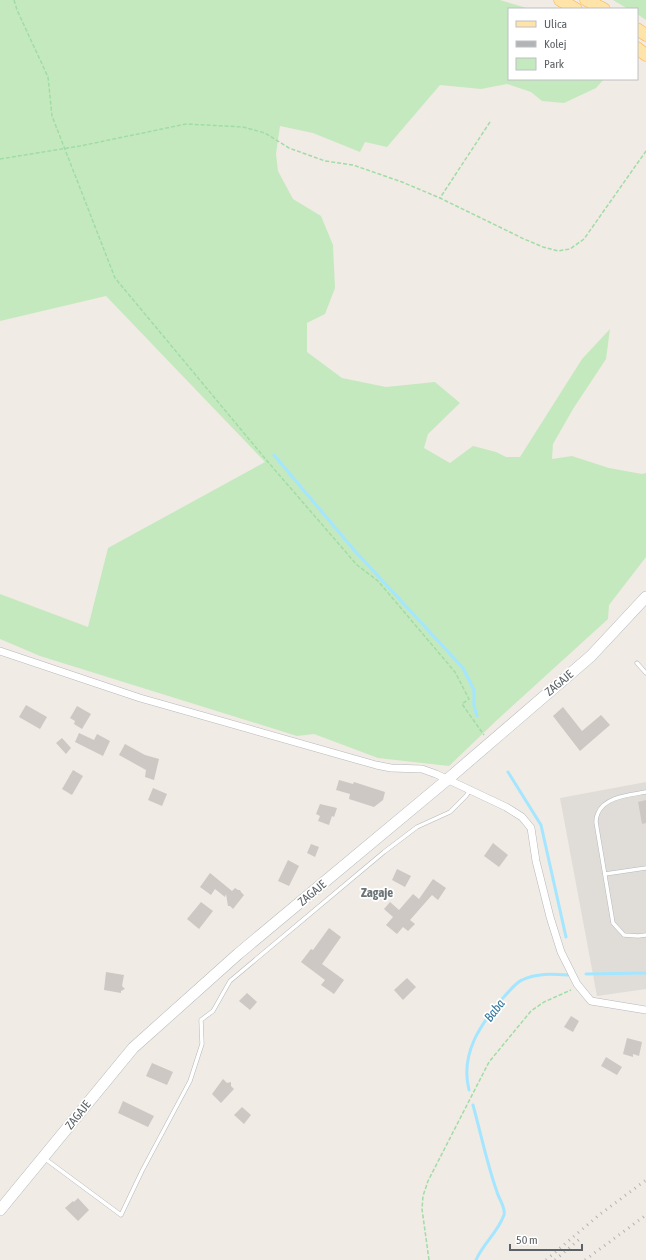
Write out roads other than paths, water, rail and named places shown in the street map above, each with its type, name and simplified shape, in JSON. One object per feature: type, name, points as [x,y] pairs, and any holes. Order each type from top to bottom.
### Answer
[{"type":"main road","points":[[560,0],[574,8]]},
{"type":"main road","points":[[586,0],[602,8]]},
{"type":"main road","points":[[638,49],[646,55]]},
{"type":"main road","name":"ZAGAJE","points":[[0,1210],[133,1048],[238,954],[448,779],[489,742],[591,656],[646,598]]},
{"type":"street","points":[[0,651],[147,700],[376,765],[391,768],[422,769],[448,779],[506,807],[522,817],[531,828],[536,861],[550,917],[561,952],[577,984],[591,1001],[646,1010]]},
{"type":"lane","points":[[638,662],[646,673]]},
{"type":"lane","points":[[43,1158],[121,1215],[142,1171],[190,1081],[202,1044],[201,1020],[213,1011],[230,981],[384,852],[416,827],[450,812],[470,790]]},
{"type":"lane","points":[[646,792],[618,798],[605,803],[598,812],[596,822],[613,924],[624,935],[646,935]]},
{"type":"lane","points":[[605,874],[646,868]]},
{"type":"waterway","points":[[274,455],[354,550],[463,668],[474,690],[474,706],[477,716]]},
{"type":"waterway","points":[[508,772],[541,825],[566,937]]},
{"type":"waterway","name":"Baba","points":[[586,974],[646,973]]},
{"type":"waterway","name":"Baba","points":[[469,1090],[467,1064],[470,1052],[486,1019],[502,999],[517,983],[522,980],[545,974],[568,975]]},
{"type":"waterway","name":"Baba","points":[[473,1105],[490,1171],[504,1212],[498,1227],[476,1260]]},
{"type":"railway","points":[[546,1260],[599,1215],[646,1180]]},
{"type":"railway","points":[[585,1260],[646,1215]]},
{"type":"railway","points":[[555,1260],[582,1237]]},
{"type":"district","name":"Zagaje","points":[[377,892]]}]
